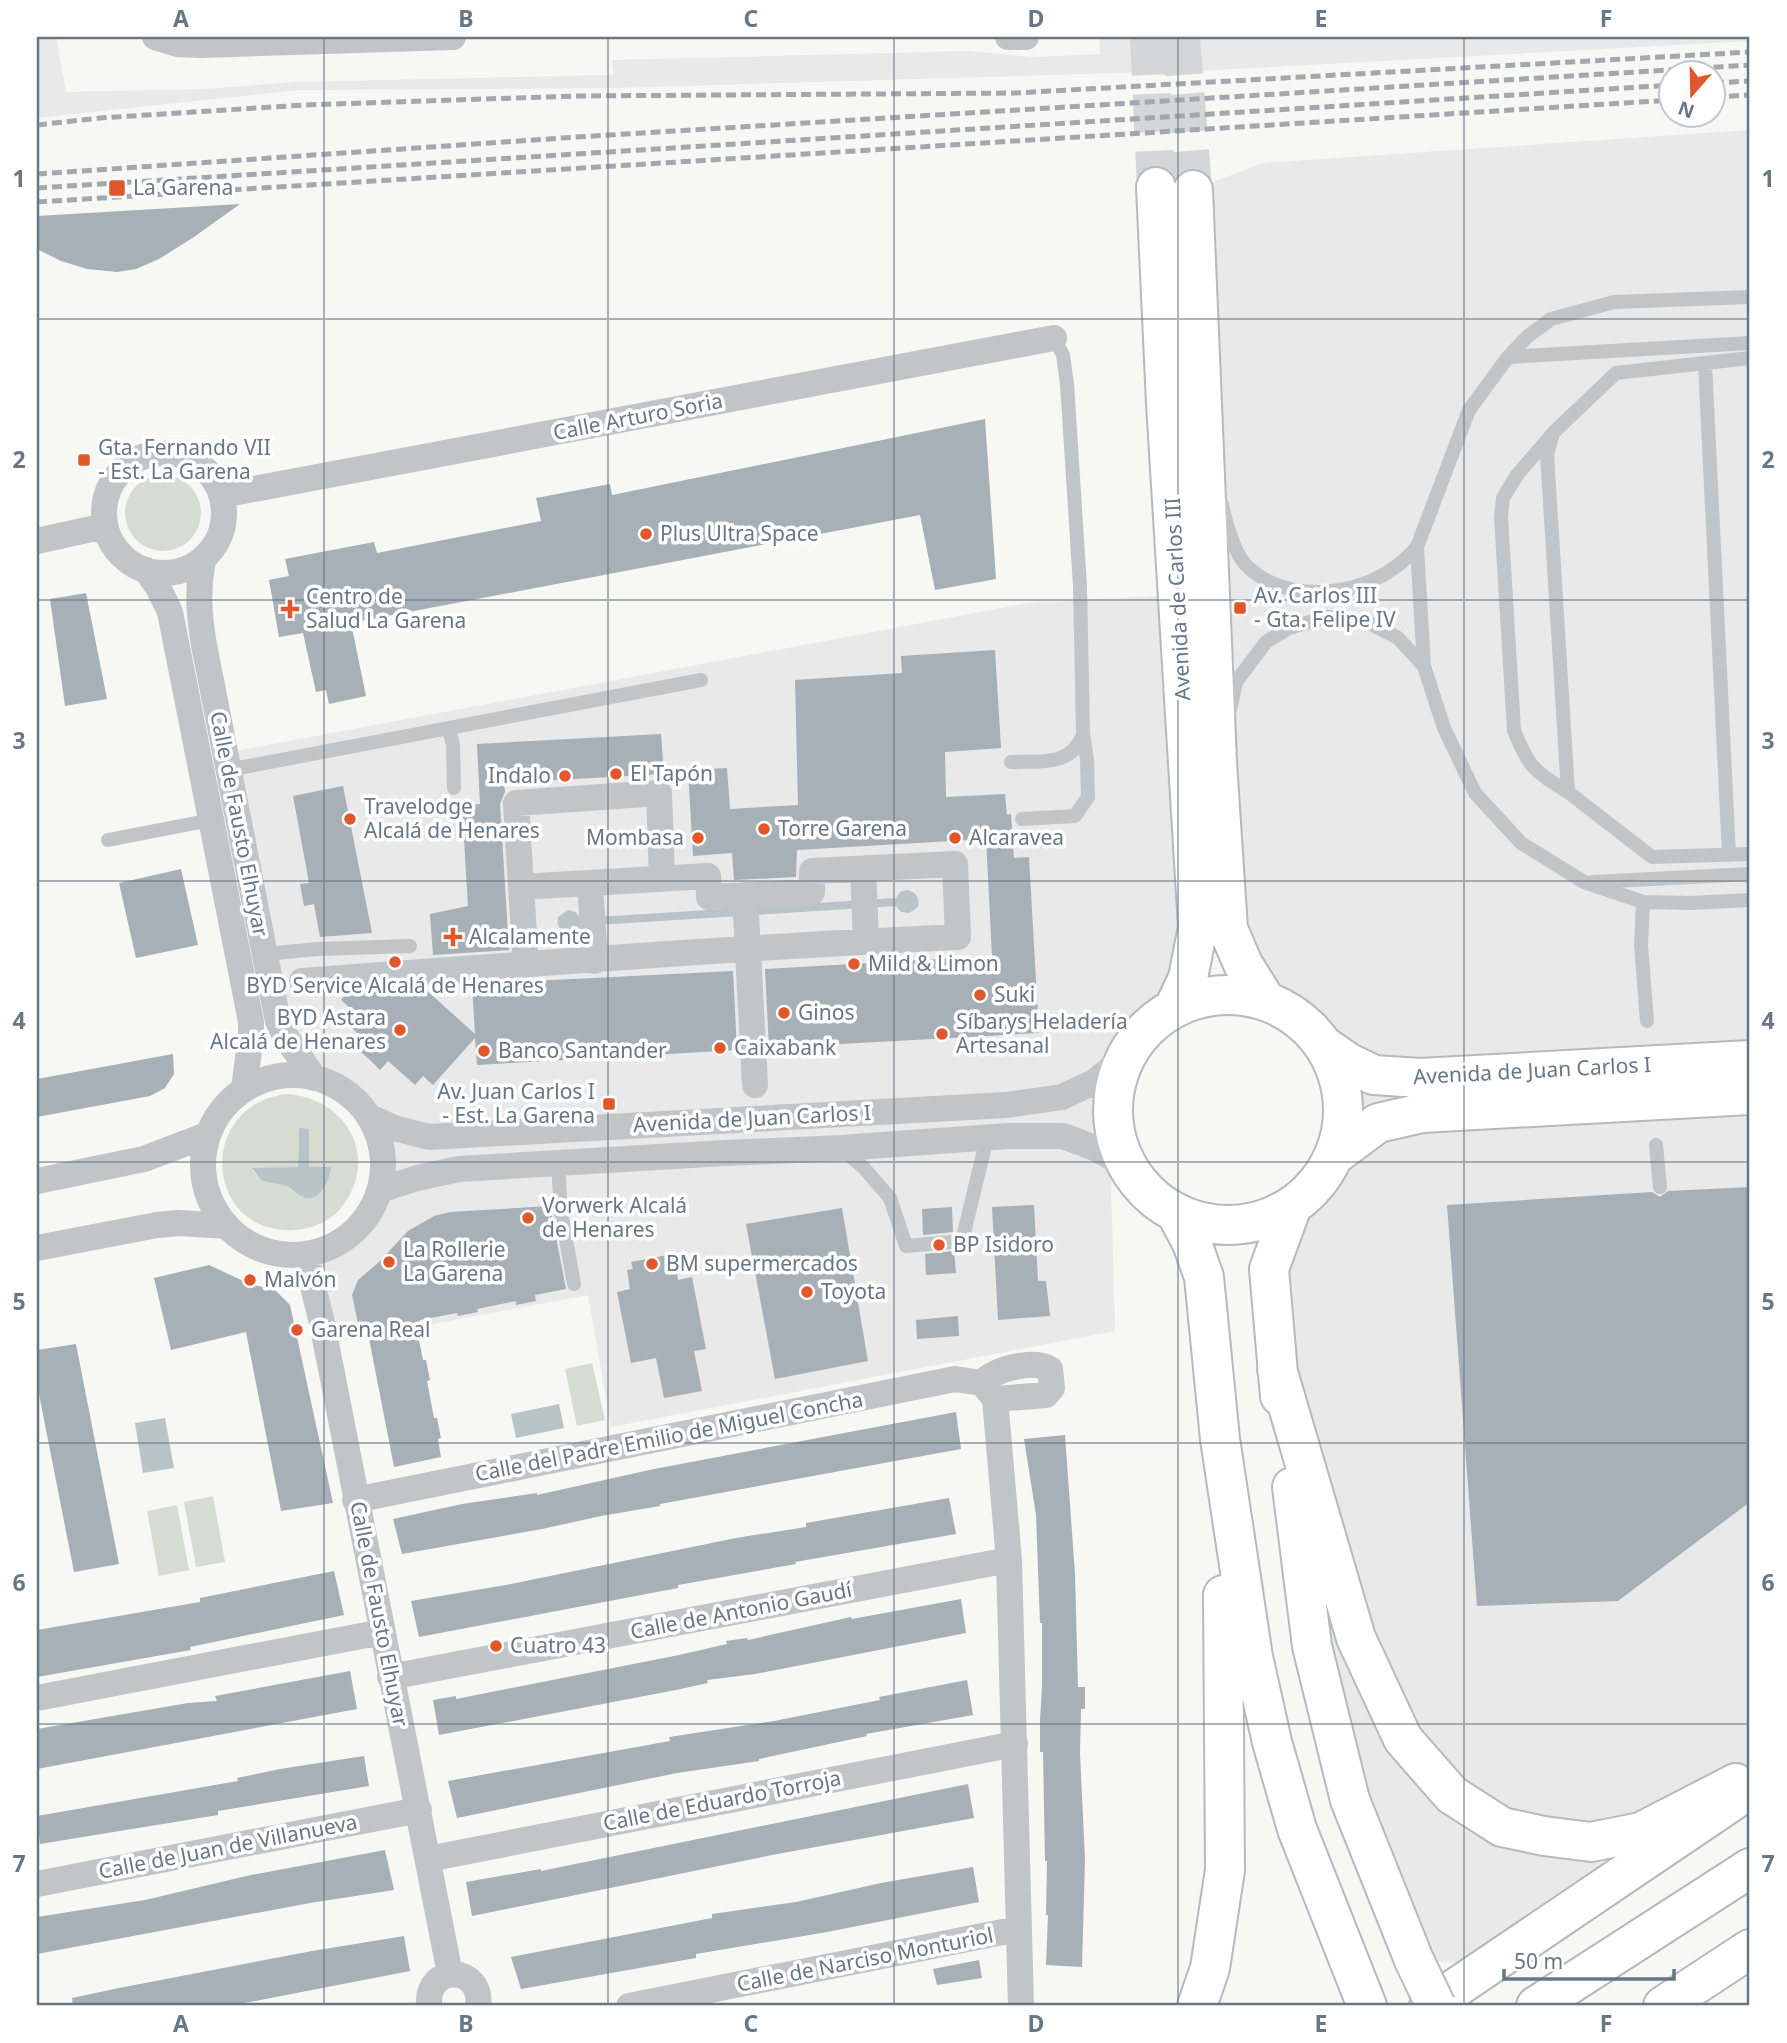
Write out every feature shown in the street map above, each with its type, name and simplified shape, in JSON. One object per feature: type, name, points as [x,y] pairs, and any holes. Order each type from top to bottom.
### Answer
[{"type":"main road","name":"Avenida de Carlos III","points":[[1174,1008],[1188,978],[1198,927],[1166,403],[1175,189],[1202,408],[1217,762],[1228,929],[1243,964],[1266,1001]]},
{"type":"main road","points":[[1219,995],[1266,1001],[1298,1018],[1323,1045],[1333,1063],[1343,1097],[1341,1133],[1335,1154],[1316,1185],[1292,1206],[1255,1222],[1235,1225],[1205,1223],[1176,1213],[1147,1193],[1126,1165],[1118,1148],[1112,1111],[1117,1074],[1145,1028],[1174,1008],[1196,999],[1219,995]]},
{"type":"main road","name":"Avenida de Juan Carlos I","points":[[1323,1045],[1349,1063],[1374,1075],[1420,1078],[1750,1060]]},
{"type":"main road","name":"Avenida de Juan Carlos I","points":[[1335,1154],[1378,1124],[1422,1113],[1750,1095]]},
{"type":"main road","points":[[1292,1206],[1269,1269],[1277,1370],[1312,1646],[1350,1800],[1414,1960],[1436,2006]]},
{"type":"main road","points":[[1176,1213],[1192,1244],[1204,1278],[1220,1439],[1253,1657],[1272,1742],[1297,1829],[1363,1998]]},
{"type":"main road","points":[[1277,1370],[1356,1637],[1402,1739],[1452,1795],[1502,1827],[1591,1842],[1641,1832],[1750,1776]]},
{"type":"main road","points":[[1197,2006],[1210,1968],[1225,1870],[1220,1439]]},
{"type":"main road","points":[[1429,2006],[1750,1789]]},
{"type":"main road","points":[[1536,2006],[1750,1868]]},
{"type":"main road","points":[[1663,2006],[1750,1950]]},
{"type":"street","points":[[155,37],[178,44],[453,37]]},
{"type":"street","points":[[1008,37],[1026,37]]},
{"type":"street","name":"Calle Arturo Soria","points":[[222,495],[1054,338]]},
{"type":"street","points":[[174,453],[190,458],[215,480],[222,495],[225,516],[220,536],[203,560],[175,573],[146,570],[123,557],[112,543],[105,526],[104,510],[111,486],[126,466],[141,457],[174,453]]},
{"type":"street","points":[[37,541],[105,526]]},
{"type":"street","name":"Calle de Fausto Elhuyar","points":[[203,560],[198,608],[278,1021],[314,1078]]},
{"type":"street","name":"Calle de Fausto Elhuyar","points":[[146,570],[170,612],[251,1023],[244,1088]]},
{"type":"street","points":[[526,965],[516,803],[659,793],[662,879]]},
{"type":"street","points":[[302,981],[747,948],[958,937],[955,864],[812,871],[812,892],[745,906],[709,897],[708,876],[521,887]]},
{"type":"street","points":[[863,869],[866,941]]},
{"type":"street","points":[[590,884],[595,961]]},
{"type":"street","points":[[745,906],[755,1085]]},
{"type":"street","name":"Avenida de Juan Carlos I","points":[[370,1117],[394,1128],[429,1137],[1006,1105],[1062,1097],[1094,1082],[1125,1057]]},
{"type":"street","points":[[275,1077],[314,1078],[351,1096],[370,1117],[380,1140],[383,1165],[380,1190],[369,1214],[352,1233],[330,1247],[305,1254],[281,1255],[241,1240],[227,1226],[206,1191],[202,1163],[207,1135],[221,1108],[244,1088],[275,1077]]},
{"type":"street","points":[[37,1181],[144,1159],[207,1135]]},
{"type":"street","name":"Avenida de Juan Carlos I","points":[[380,1190],[458,1169],[986,1138],[1062,1136],[1095,1148],[1126,1165]]},
{"type":"street","points":[[37,1248],[157,1225],[179,1223],[227,1226]]},
{"type":"street","name":"Calle de Fausto Elhuyar","points":[[305,1254],[322,1323],[450,1974]]},
{"type":"street","name":"Calle del Padre Emilio de Miguel Concha","points":[[355,1500],[955,1379],[989,1391],[1009,1560],[1021,2006]]},
{"type":"street","name":"Calle de Antonio Gaudí","points":[[390,1677],[1009,1560]]},
{"type":"street","points":[[37,1698],[382,1632]]},
{"type":"street","name":"Calle de Eduardo Torroja","points":[[428,1858],[1015,1744]]},
{"type":"street","name":"Calle de Juan de Villanueva","points":[[37,1884],[419,1810]]},
{"type":"street","name":"Calle de Narciso Monturiol","points":[[629,2006],[689,2001],[1018,1929]]},
{"type":"street","points":[[426,2006],[430,1990],[438,1979],[450,1974],[461,1975],[472,1981],[478,1992],[478,2006]]},
{"type":"lane","points":[[1750,297],[1614,302],[1551,319],[1528,336],[1508,356],[1469,410],[1417,547],[1424,666],[1444,729],[1475,793],[1521,843],[1584,882],[1643,902],[1690,904],[1750,900]]},
{"type":"lane","points":[[1022,819],[1075,816],[1088,797],[1083,733],[1080,586],[1067,384],[1063,355],[1054,338]]},
{"type":"lane","points":[[1508,356],[1750,343]]},
{"type":"lane","points":[[1750,358],[1616,373],[1554,432],[1517,475],[1503,498],[1500,517],[1514,730],[1523,754],[1536,772],[1568,792],[1652,857],[1750,854]]},
{"type":"lane","points":[[1705,363],[1730,855]]},
{"type":"lane","points":[[1202,408],[1225,519],[1243,562],[1261,578],[1287,588],[1326,593],[1364,583],[1396,567],[1417,547]]},
{"type":"lane","points":[[1554,432],[1547,454],[1568,792]]},
{"type":"lane","points":[[1217,762],[1236,682],[1266,642],[1289,628],[1327,617],[1367,622],[1398,638],[1424,666]]},
{"type":"lane","points":[[228,770],[701,680]]},
{"type":"lane","points":[[449,729],[453,745],[454,788]]},
{"type":"lane","points":[[1011,762],[1058,760],[1077,749],[1083,733]]},
{"type":"lane","points":[[108,840],[211,820]]},
{"type":"lane","points":[[1584,882],[1750,874]]},
{"type":"lane","points":[[1643,902],[1641,945],[1647,1021]]},
{"type":"lane","points":[[264,954],[410,946]]},
{"type":"lane","points":[[394,947],[395,962]]},
{"type":"lane","points":[[841,1148],[864,1168],[890,1198],[906,1246],[939,1244],[962,1241],[986,1138]]},
{"type":"lane","points":[[1656,1145],[1660,1187]]},
{"type":"lane","points":[[558,1163],[561,1212],[574,1284]]},
{"type":"shaded area","points":[[37,37],[56,37],[66,92],[206,89],[297,82],[613,75],[612,60],[970,51],[1032,57],[1100,54],[1099,37],[1750,37],[1750,41],[1215,70],[615,88],[298,90],[37,118]]},
{"type":"shaded area","points":[[1750,130],[1750,1784],[1461,1963],[1414,1960],[1350,1800],[1269,1269],[1307,1194],[1327,1169],[1341,1133],[1343,1097],[1333,1063],[1323,1045],[1311,1030],[1283,1009],[1243,964],[1193,190],[1262,163]]},
{"type":"shaded area","points":[[163,475],[178,478],[190,486],[198,498],[201,513],[198,528],[190,540],[178,548],[163,551],[148,548],[136,540],[128,528],[125,513],[128,498],[136,486],[148,478]]},
{"type":"shaded area","points":[[1179,595],[1198,927],[1159,1017],[1134,1042],[1117,1074],[1113,1092],[1114,1130],[1126,1165],[1111,1182],[1115,1331],[611,1427],[588,1295],[326,1344],[305,1254],[330,1247],[352,1233],[369,1214],[380,1190],[383,1165],[380,1141],[370,1117],[351,1096],[314,1078],[298,1056],[225,753],[1028,603]]},
{"type":"shaded area","points":[[907,890],[918,898],[918,907],[909,913],[901,912],[896,906],[581,926],[569,933],[561,930],[558,923],[558,917],[568,910],[581,918],[896,898],[900,892]]},
{"type":"shaded area","points":[[286,1094],[306,1097],[324,1105],[339,1117],[350,1131],[358,1166],[354,1185],[340,1210],[329,1219],[316,1226],[294,1230],[264,1226],[242,1213],[228,1192],[223,1168],[225,1144],[236,1121],[257,1103]],"holes":[[[299,1129],[309,1130],[309,1168],[330,1167],[303,1197],[284,1185],[261,1180],[252,1169],[298,1168]]]},
{"type":"shaded area","points":[[299,1128],[309,1129],[309,1167],[331,1167],[323,1189],[309,1198],[300,1196],[286,1186],[261,1180],[252,1168],[298,1167]]},
{"type":"shaded area","points":[[592,1363],[605,1420],[577,1426],[565,1369]]},
{"type":"shaded area","points":[[559,1404],[564,1428],[516,1438],[511,1414]]},
{"type":"shaded area","points":[[165,1418],[174,1468],[143,1473],[135,1423]]},
{"type":"shaded area","points":[[213,1496],[225,1562],[196,1567],[184,1502]]},
{"type":"shaded area","points":[[177,1505],[189,1570],[159,1576],[147,1511]]},
{"type":"building","name":"La Garena","points":[[240,204],[159,259],[136,269],[117,272],[87,269],[61,261],[37,249],[37,216]]},
{"type":"building","points":[[985,419],[996,579],[935,590],[920,515],[351,623],[366,696],[329,704],[326,690],[316,692],[303,633],[279,637],[269,580],[289,576],[285,559],[374,542],[377,553],[541,521],[536,498],[610,484],[612,495]]},
{"type":"building","points":[[86,593],[107,699],[65,706],[50,599]]},
{"type":"building","points":[[995,650],[1001,748],[945,752],[946,797],[1005,794],[1007,815],[1011,814],[1014,858],[1029,857],[1039,1033],[769,1048],[765,969],[992,956],[986,839],[797,850],[796,877],[734,880],[732,853],[693,856],[688,770],[727,768],[730,809],[798,805],[795,680],[902,673],[901,656]]},
{"type":"building","points":[[661,734],[664,774],[504,783],[505,792],[500,804],[509,950],[433,955],[430,914],[468,906],[462,806],[480,804],[477,744]]},
{"type":"building","points":[[343,786],[372,933],[320,937],[314,904],[304,906],[300,884],[309,883],[293,796]]},
{"type":"building","points":[[181,869],[198,945],[136,958],[119,883]]},
{"type":"building","points":[[733,971],[737,1050],[477,1065],[475,1038],[433,1085],[423,1076],[415,1085],[388,1061],[380,1070],[359,1050],[367,1042],[340,1017],[349,1007],[341,1000],[347,993],[424,988],[475,1034],[472,984]]},
{"type":"building","points":[[173,1054],[174,1074],[165,1088],[150,1096],[37,1117],[37,1079]]},
{"type":"building","points":[[1750,1187],[1750,1502],[1618,1601],[1477,1606],[1447,1205],[1652,1192],[1660,1197],[1668,1191]]},
{"type":"building","points":[[1034,1205],[1038,1281],[1046,1281],[1050,1316],[998,1320],[992,1207]]},
{"type":"building","points":[[550,1206],[566,1289],[535,1295],[536,1301],[516,1305],[516,1301],[458,1316],[457,1313],[420,1320],[420,1324],[416,1325],[430,1380],[427,1381],[434,1418],[437,1418],[441,1438],[438,1439],[441,1457],[394,1467],[367,1328],[359,1329],[352,1295],[358,1280],[408,1231],[434,1216],[450,1212]]},
{"type":"building","points":[[952,1207],[953,1232],[923,1235],[922,1209]]},
{"type":"building","name":"Toyota","points":[[842,1208],[868,1361],[775,1379],[746,1224]]},
{"type":"building","points":[[954,1251],[956,1273],[926,1275],[925,1254]]},
{"type":"building","points":[[667,1255],[669,1262],[675,1261],[678,1280],[692,1277],[706,1349],[694,1351],[702,1391],[664,1398],[656,1358],[631,1363],[617,1292],[630,1289],[627,1270],[633,1269],[631,1262]]},
{"type":"building","points":[[209,1265],[252,1285],[274,1289],[290,1305],[333,1503],[281,1511],[246,1332],[171,1350],[154,1278]]},
{"type":"building","points":[[958,1316],[959,1336],[917,1339],[916,1320]]},
{"type":"building","points":[[76,1344],[119,1564],[74,1572],[37,1384],[37,1350]]},
{"type":"building","points":[[956,1412],[961,1449],[660,1504],[542,1529],[402,1554],[393,1519],[462,1504],[537,1495],[654,1469]]},
{"type":"building","points":[[1065,1435],[1075,1574],[1078,1687],[1085,1687],[1085,1709],[1081,1709],[1080,1753],[1085,1860],[1082,1967],[1046,1965],[1047,1861],[1043,1752],[1040,1752],[1042,1623],[1036,1515],[1024,1439]]},
{"type":"building","points":[[949,1498],[956,1534],[795,1562],[796,1564],[678,1585],[678,1588],[419,1637],[411,1601],[806,1527],[806,1523]]},
{"type":"building","points":[[334,1571],[344,1615],[190,1647],[191,1650],[37,1677],[37,1630],[200,1602],[200,1598]]},
{"type":"building","points":[[961,1599],[966,1633],[755,1674],[707,1680],[708,1683],[676,1690],[439,1735],[433,1700],[456,1696],[456,1699],[679,1655],[727,1644],[726,1641],[748,1640],[851,1617],[852,1619]]},
{"type":"building","points":[[350,1671],[357,1709],[37,1769],[37,1729],[188,1703],[217,1701],[215,1696]]},
{"type":"building","points":[[967,1680],[973,1715],[866,1734],[867,1736],[759,1761],[677,1773],[457,1818],[448,1781],[670,1741],[669,1737],[774,1721]]},
{"type":"building","points":[[364,1756],[369,1786],[218,1811],[218,1815],[40,1844],[37,1816],[238,1781],[237,1778],[280,1769]]},
{"type":"building","points":[[968,1784],[974,1818],[772,1855],[472,1916],[466,1882],[541,1871]]},
{"type":"building","points":[[385,1850],[394,1890],[37,1954],[37,1917],[145,1900],[251,1875]]},
{"type":"building","points":[[973,1867],[979,1902],[696,1954],[696,1958],[521,1989],[511,1957],[712,1918],[712,1914],[796,1902],[881,1883]]},
{"type":"building","points":[[404,1936],[410,1971],[229,2006],[73,2006],[72,1998],[119,1988]]},
{"type":"building","points":[[979,1960],[982,1978],[937,1985],[933,1969]]},
{"type":"tunnel","points":[[1149,37],[1156,187]]},
{"type":"tunnel","points":[[1181,37],[1193,190]]},
{"type":"railway","points":[[37,125],[100,118],[304,105],[575,96],[1015,93],[1750,52]]},
{"type":"railway","points":[[37,174],[577,137],[1750,65]]},
{"type":"railway","points":[[1728,82],[1750,81]]},
{"type":"railway","points":[[37,188],[1658,86]]},
{"type":"railway","points":[[1728,96],[1750,95]]},
{"type":"railway","points":[[37,202],[1658,101]]},
{"type":"place","name":"La Garena","points":[[117,188]]},
{"type":"place","name":"Gta. Fernando VII - Est. La Garena","points":[[84,460]]},
{"type":"place","name":"Plus Ultra Space","points":[[646,534]]},
{"type":"place","name":"Av. Carlos III - Gta. Felipe IV","points":[[1240,608]]},
{"type":"place","name":"Centro de Salud La Garena","points":[[290,609]]},
{"type":"place","name":"El Tapón","points":[[616,774]]},
{"type":"place","name":"Indalo","points":[[565,776]]},
{"type":"place","name":"Travelodge Alcalá de Henares","points":[[350,819]]},
{"type":"place","name":"Torre Garena","points":[[764,829]]},
{"type":"place","name":"Mombasa","points":[[698,838]]},
{"type":"place","name":"Alcaravea","points":[[955,838]]},
{"type":"place","name":"Alcalamente","points":[[453,937]]},
{"type":"place","name":"BYD Service Alcalá de Henares","points":[[395,962]]},
{"type":"place","name":"Mild & Limon","points":[[854,964]]},
{"type":"place","name":"Suki","points":[[980,995]]},
{"type":"place","name":"Ginos","points":[[784,1013]]},
{"type":"place","name":"BYD Astara Alcalá de Henares","points":[[400,1030]]},
{"type":"place","name":"Síbarys Heladería Artesanal","points":[[942,1034]]},
{"type":"place","name":"Caixabank","points":[[720,1048]]},
{"type":"place","name":"Banco Santander","points":[[484,1051]]},
{"type":"place","name":"Av. Juan Carlos I - Est. La Garena","points":[[609,1104]]},
{"type":"place","name":"Vorwerk Alcalá de Henares","points":[[528,1218]]},
{"type":"place","name":"BP Isidoro","points":[[939,1245]]},
{"type":"place","name":"La Rollerie La Garena","points":[[389,1262]]},
{"type":"place","name":"BM supermercados","points":[[652,1264]]},
{"type":"place","name":"Malvón","points":[[250,1280]]},
{"type":"place","name":"Toyota","points":[[807,1292]]},
{"type":"place","name":"Garena Real","points":[[297,1330]]},
{"type":"place","name":"Cuatro 43","points":[[496,1646]]}]
